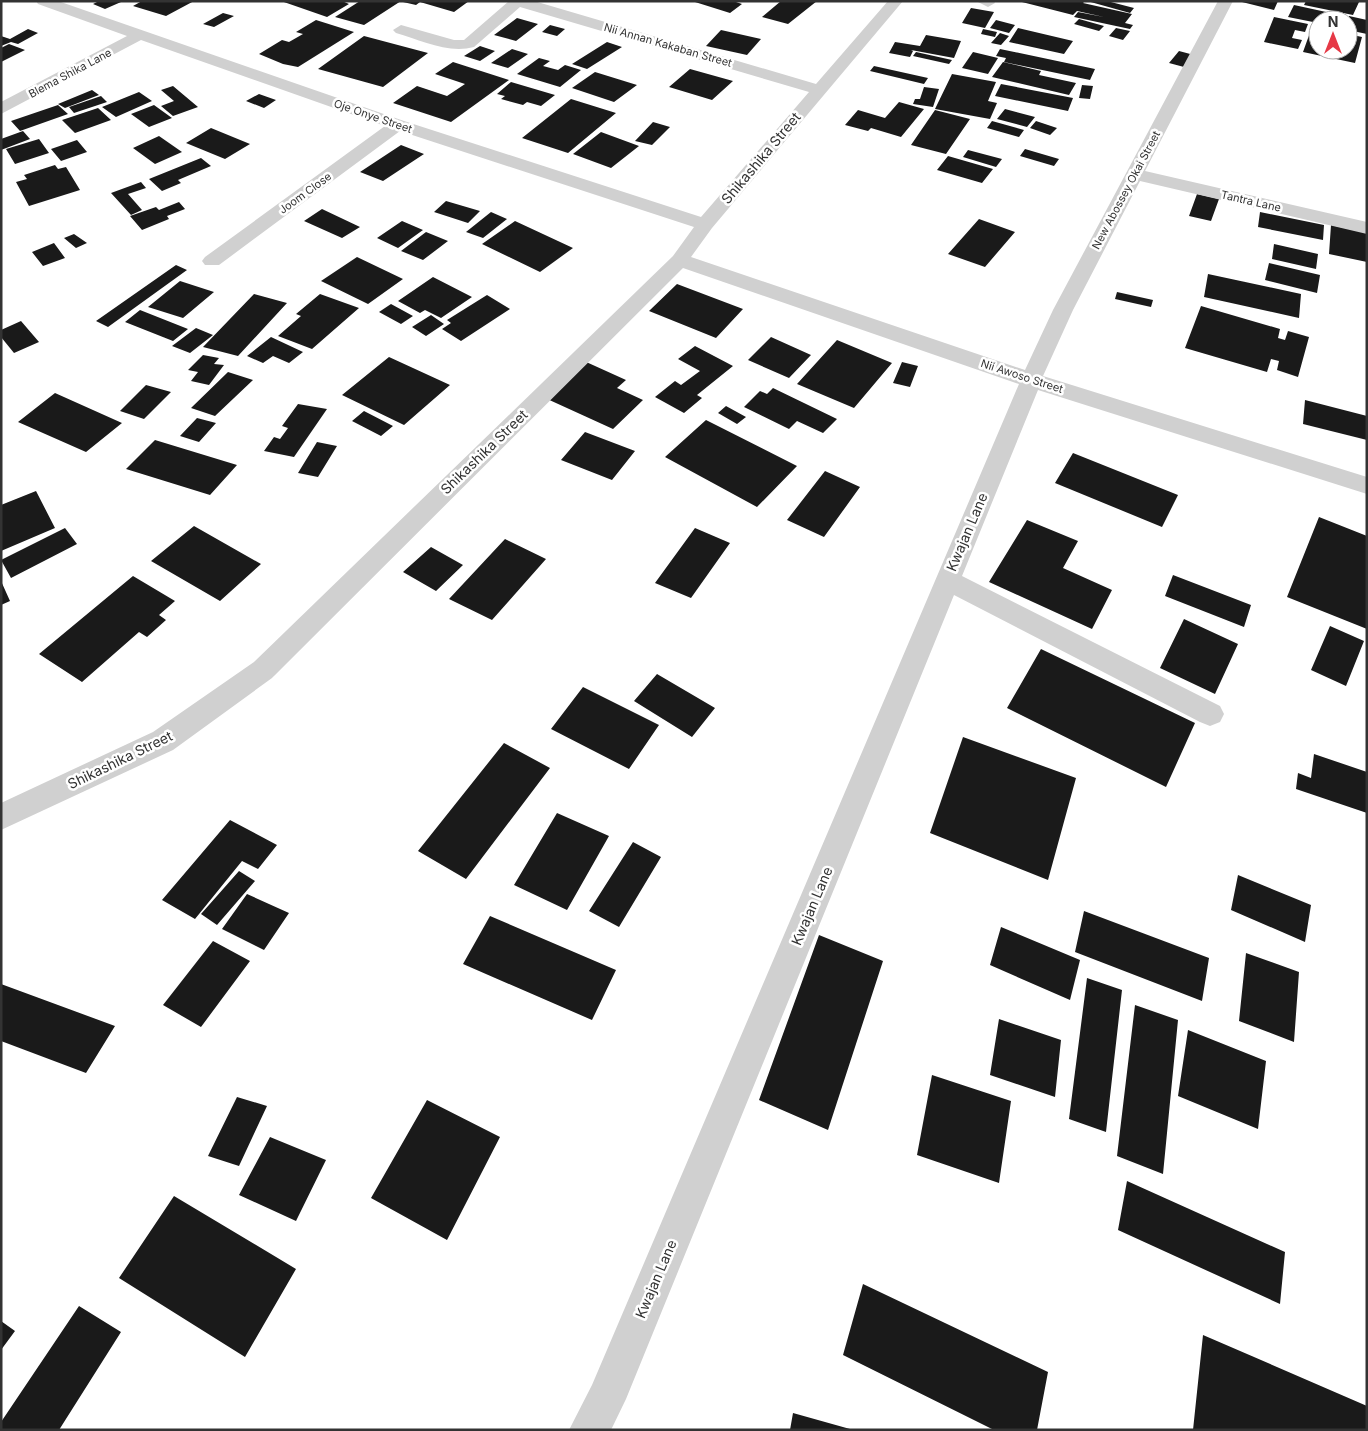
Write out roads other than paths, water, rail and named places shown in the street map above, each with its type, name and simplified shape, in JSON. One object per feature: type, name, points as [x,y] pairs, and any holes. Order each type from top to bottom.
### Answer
[{"type":"street","name":"Oje Onye Street","points":[[42,1],[138,36],[398,124],[705,224]]},
{"type":"street","name":"Nii Annan Kakaban Street","points":[[517,1],[660,41],[819,90]]},
{"type":"street","points":[[401,30],[453,45],[468,44],[517,1]]},
{"type":"street","name":"Shikashika Street","points":[[1,817],[163,741],[263,670],[680,260],[705,224],[896,1]]},
{"type":"street","name":"New Abossey Okai Street","points":[[1031,380],[1063,310],[1226,1]]},
{"type":"street","name":"Blema Shika Lane","points":[[1,109],[138,36]]},
{"type":"street","name":"Joom Close","points":[[212,261],[398,124]]},
{"type":"street","name":"Tantra Lane","points":[[1134,174],[1367,228]]},
{"type":"street","name":"Nii Awoso Street","points":[[680,260],[1031,380],[1367,486]]},
{"type":"street","name":"Kwajan Lane","points":[[589,1430],[610,1390],[1031,380]]},
{"type":"street","points":[[947,580],[1210,714]]}]
